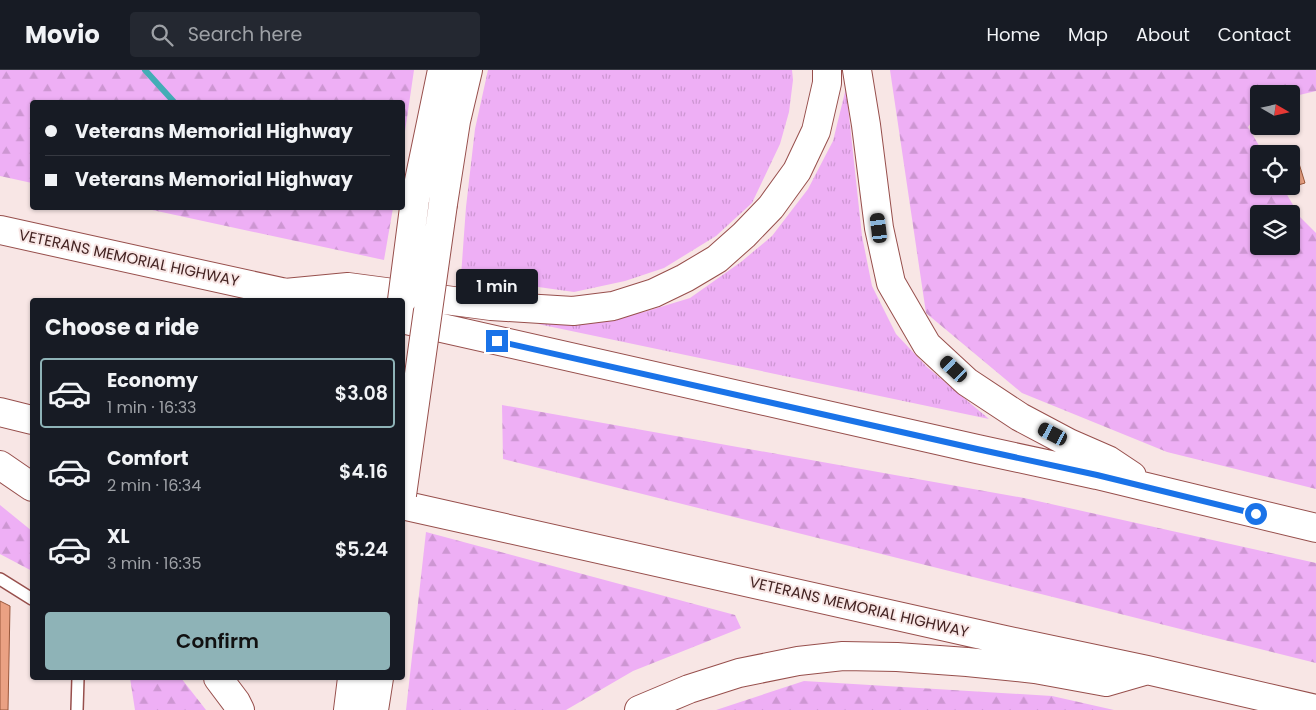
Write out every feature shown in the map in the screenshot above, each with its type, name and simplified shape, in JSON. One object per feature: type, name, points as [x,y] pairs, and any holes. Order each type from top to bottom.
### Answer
[{"type":"highway","points":[[402,298],[415,200],[442,70]]},
{"type":"highway","points":[[405,474],[442,204],[456,121],[468,70]]},
{"type":"highway","points":[[285,293],[348,288],[491,306],[573,311],[613,306],[654,293],[685,278],[717,258],[744,235],[771,207],[797,171],[816,131],[827,83],[827,70]]},
{"type":"highway","points":[[857,70],[879,228],[891,283],[927,344],[967,382],[1020,417],[1069,443],[1108,460],[1150,488]]},
{"type":"highway","name":"VETERANS MEMORIAL HIGHWAY","points":[[0,230],[308,298]]},
{"type":"highway","points":[[405,321],[1097,475],[1316,528]]},
{"type":"highway","points":[[0,412],[30,420]]},
{"type":"highway","points":[[0,465],[30,486]]},
{"type":"highway","name":"VETERANS MEMORIAL HIGHWAY","points":[[405,506],[1316,708]]},
{"type":"highway","points":[[639,710],[689,689],[739,673],[798,661],[842,656],[897,657],[967,662],[1035,669],[1106,682],[1147,670]]},
{"type":"highway","points":[[220,680],[240,710]]},
{"type":"highway","points":[[348,710],[352,680]]},
{"type":"highway","points":[[374,710],[379,680]]},
{"type":"lane","points":[[0,579],[30,598]]},
{"type":"lane","points":[[77,710],[78,680]]},
{"type":"green space","points":[[0,70],[414,70],[405,131],[405,100],[30,100],[30,183],[0,176]]},
{"type":"green space","points":[[488,70],[792,70],[793,80],[789,112],[780,144],[752,203],[716,236],[664,268],[625,281],[574,292],[461,276],[466,207],[475,129]]},
{"type":"green space","points":[[890,70],[1316,70],[1316,91],[1300,95],[1300,85],[1250,85],[1250,124],[1248,127],[1250,135],[1253,135],[1259,145],[1250,145],[1250,195],[1287,195],[1293,205],[1250,205],[1250,255],[1300,255],[1300,217],[1316,233],[1316,489],[1167,452],[1022,393],[926,313]]},
{"type":"green space","points":[[846,88],[862,236],[872,286],[896,334],[927,367],[989,419],[538,324],[590,322],[644,312],[690,298],[741,262],[772,236],[808,189],[833,141]]},
{"type":"green space","points":[[152,210],[393,210],[384,260]]},
{"type":"green space","points":[[502,405],[1024,498],[1316,563],[1316,663],[503,459]]},
{"type":"green space","points":[[0,505],[30,529],[30,570],[0,554]]},
{"type":"green space","points":[[426,532],[735,615],[741,628],[633,671],[566,710],[406,710]]},
{"type":"green space","points":[[130,680],[183,680],[206,710],[135,710]]},
{"type":"green space","points":[[804,681],[1052,696],[1114,710],[716,710]]},
{"type":"building","points":[[1300,167],[1305,183],[1300,184]]},
{"type":"building","points":[[0,601],[10,606],[8,710],[0,710]]},
{"type":"waterway","points":[[145,70],[172,100]]},
{"type":"route","points":[[497,341],[1097,475],[1256,514]]}]
